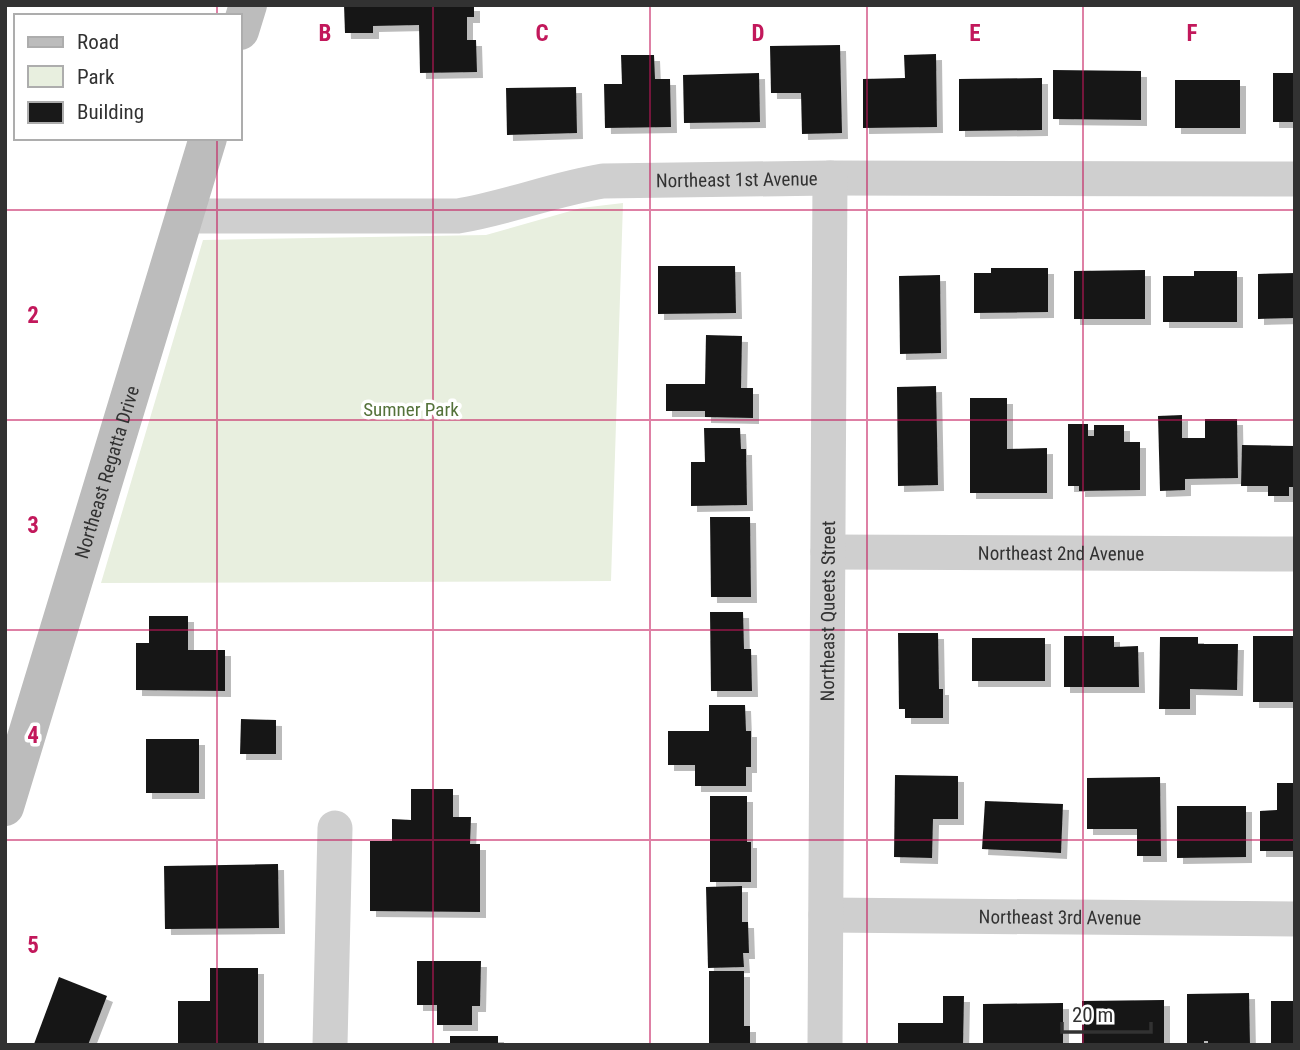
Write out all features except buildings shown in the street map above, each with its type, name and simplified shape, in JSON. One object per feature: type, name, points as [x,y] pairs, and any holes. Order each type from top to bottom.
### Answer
[{"type":"main road","points":[[242,24],[247,5]]},
{"type":"main road","name":"Northeast Regatta Drive","points":[[5,807],[207,140]]},
{"type":"street","name":"Northeast 1st Avenue","points":[[185,216],[458,216],[493,210],[603,181],[830,178],[1295,179]]},
{"type":"street","name":"Northeast Queets Street","points":[[825,1045],[830,178]]},
{"type":"street","name":"Northeast 2nd Avenue","points":[[828,552],[1295,554]]},
{"type":"street","points":[[330,1045],[335,828]]},
{"type":"street","name":"Northeast 3rd Avenue","points":[[826,915],[1295,919]]},
{"type":"green space","name":"Sumner Park","points":[[623,203],[611,581],[101,583],[203,240],[486,235],[581,208]]}]
